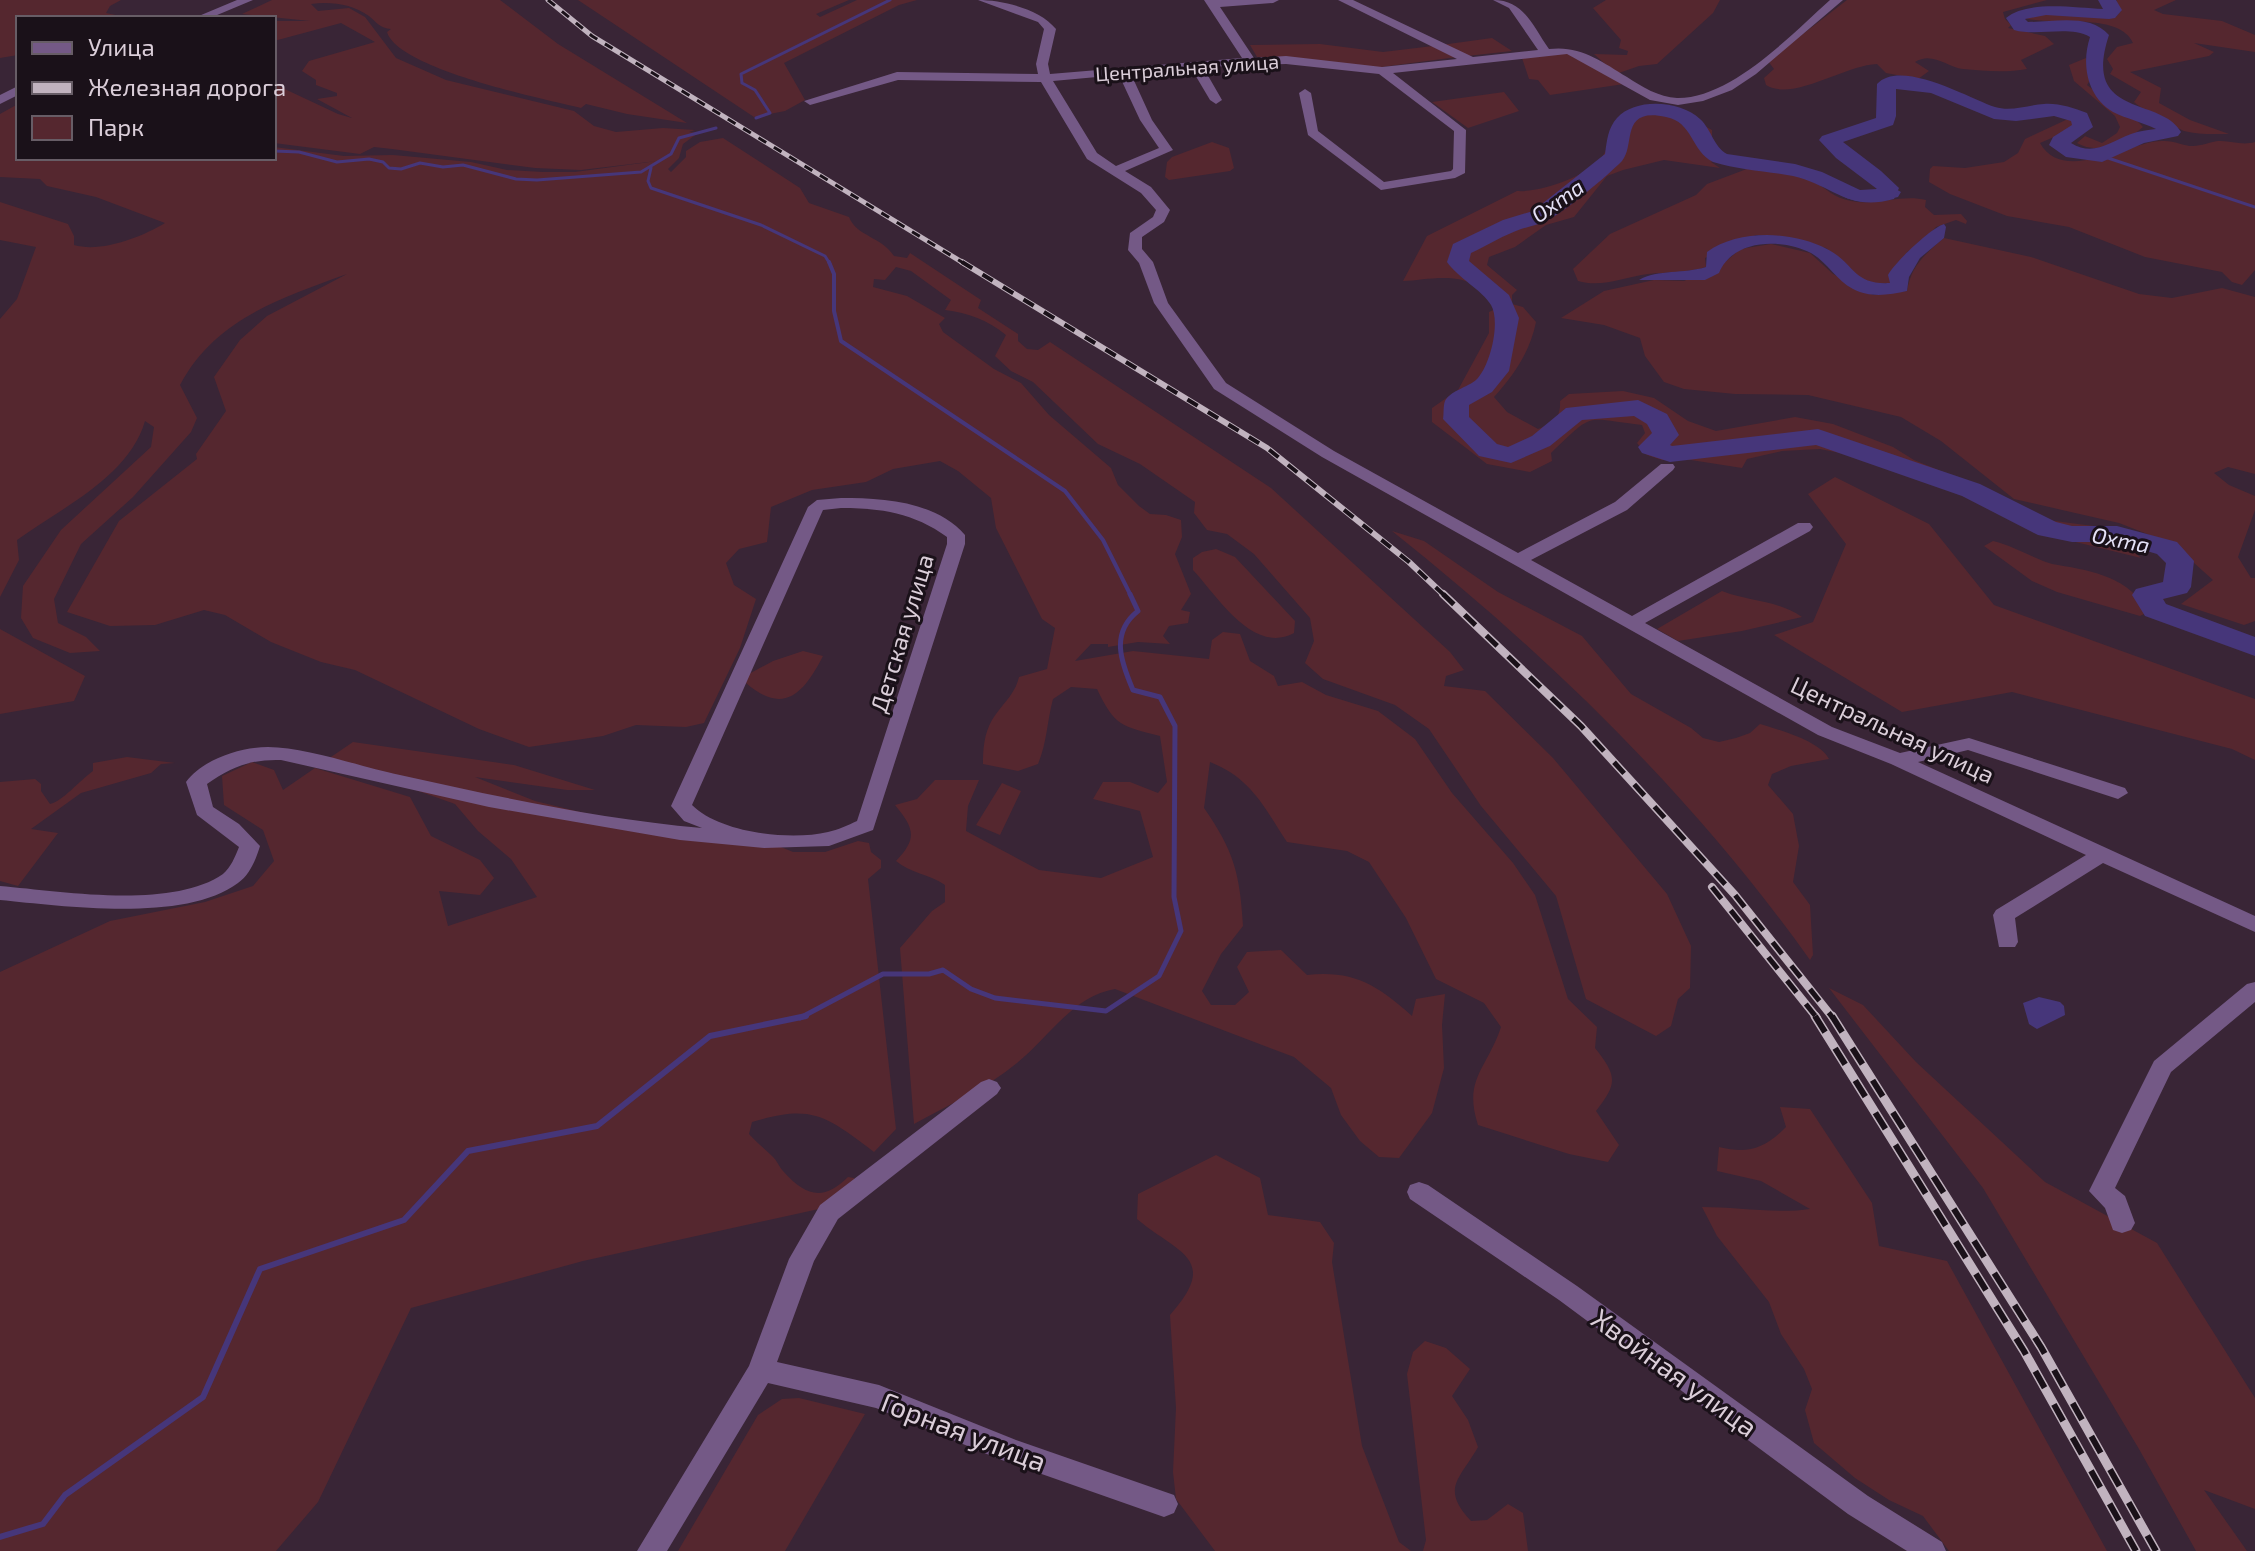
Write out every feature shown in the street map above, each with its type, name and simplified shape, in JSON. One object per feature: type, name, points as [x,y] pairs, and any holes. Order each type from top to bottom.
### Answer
[{"type":"street","points":[[205,16],[247,0]]},
{"type":"street","points":[[984,0],[1042,20],[1050,29],[1042,64],[1045,78],[1092,156],[1117,170],[1167,150],[1146,120],[1123,70]]},
{"type":"street","points":[[1212,2],[1273,0]]},
{"type":"street","points":[[1344,0],[1469,60]]},
{"type":"street","points":[[1499,0],[1513,6],[1545,52]]},
{"type":"street","name":"Центральная улица","points":[[810,101],[897,76],[1045,78],[1248,60],[1286,60],[1382,71],[1568,50],[1591,58],[1617,79],[1669,101],[1697,101],[1721,93],[1837,0]]},
{"type":"street","points":[[1212,2],[1247,53],[1248,60]]},
{"type":"street","points":[[1195,64],[1216,100]]},
{"type":"street","points":[[1305,93],[1312,132],[1381,186],[1455,174],[1460,170],[1460,130],[1382,71]]},
{"type":"street","name":"Центральная улица","points":[[1117,170],[1146,190],[1163,210],[1159,219],[1135,236],[1135,250],[1146,262],[1161,303],[1220,386],[1379,485],[1634,622],[1825,731],[1898,760],[2255,925]]},
{"type":"street","points":[[1519,559],[1621,506],[1667,467]]},
{"type":"street","name":"Детская улица","points":[[884,503],[946,526],[956,535],[956,544],[866,825],[859,832],[830,839],[743,838],[691,816],[681,806],[816,507],[823,504],[884,503]]},
{"type":"street","points":[[1634,622],[1804,527]]},
{"type":"street","points":[[1898,760],[1969,744],[2118,793]]},
{"type":"street","points":[[0,893],[78,900],[184,898],[210,890],[233,877],[250,846],[204,810],[196,782],[229,759],[255,752],[281,754],[498,805],[616,825],[743,838]]},
{"type":"street","points":[[2007,942],[2004,915],[2101,855]]},
{"type":"street","points":[[2122,1223],[2116,1203],[2101,1191],[2162,1067],[2255,990]]},
{"type":"street","points":[[651,1551],[761,1370],[802,1259],[829,1212],[989,1088]]},
{"type":"street","name":"Хвойная улица","points":[[1419,1192],[1568,1293],[1858,1505],[1932,1551]]},
{"type":"street","name":"Горная улица","points":[[761,1370],[879,1397],[1009,1450],[1164,1504]]},
{"type":"green space","points":[[0,0],[121,0],[110,6],[106,13],[120,16],[16,16],[16,55],[0,58]]},
{"type":"green space","points":[[272,0],[500,0],[558,44],[687,123],[586,104],[581,108],[474,80],[443,70],[397,46],[387,32],[391,29],[356,9],[333,3],[311,4],[318,11],[349,8],[365,17],[396,58],[446,80],[574,111],[594,126],[616,132],[663,128],[695,130],[689,132],[698,133],[683,144],[679,158],[668,169],[671,172],[686,157],[686,151],[700,142],[723,138],[800,188],[809,203],[849,217],[857,228],[894,256],[907,258],[910,253],[981,300],[978,308],[1018,334],[1018,341],[1027,349],[1038,350],[1050,342],[1271,488],[1450,652],[1464,670],[1446,676],[1444,686],[1485,691],[1553,758],[1667,894],[1691,946],[1690,988],[1678,999],[1671,1026],[1656,1036],[1586,999],[1556,896],[1481,806],[1429,729],[1395,705],[1323,679],[1305,663],[1314,641],[1310,618],[1254,554],[1227,534],[1207,530],[1194,513],[1195,502],[1140,464],[1098,444],[1033,382],[1011,371],[995,356],[1006,335],[977,318],[945,310],[951,300],[911,271],[896,267],[885,280],[874,279],[873,287],[907,296],[945,318],[939,324],[943,332],[994,369],[1021,383],[1049,415],[1111,468],[1118,485],[1139,506],[1150,514],[1181,520],[1182,537],[1175,554],[1191,594],[1181,610],[1190,612],[1188,623],[1169,626],[1163,636],[1170,644],[1138,642],[1108,647],[1108,644],[1091,644],[1075,661],[1133,651],[1209,659],[1212,640],[1223,632],[1240,634],[1250,661],[1274,676],[1278,686],[1302,682],[1326,695],[1378,711],[1415,739],[1452,793],[1513,863],[1535,895],[1568,999],[1597,1027],[1595,1048],[1608,1066],[1612,1080],[1608,1093],[1596,1111],[1619,1145],[1608,1162],[1569,1154],[1478,1125],[1473,1096],[1475,1085],[1501,1027],[1484,1003],[1436,979],[1406,918],[1369,862],[1347,851],[1287,842],[1246,785],[1210,762],[1204,808],[1234,864],[1243,926],[1221,954],[1202,991],[1211,1005],[1235,1005],[1249,992],[1237,967],[1247,952],[1281,950],[1307,975],[1339,975],[1365,982],[1412,1016],[1416,999],[1445,994],[1442,1025],[1444,1068],[1432,1113],[1399,1158],[1379,1157],[1360,1141],[1341,1115],[1331,1088],[1294,1057],[1115,989],[1086,1000],[1062,1019],[1029,1053],[993,1080],[914,1124],[900,948],[932,911],[945,902],[945,885],[896,861],[908,846],[911,833],[895,805],[917,799],[935,780],[979,780],[968,806],[966,831],[1039,870],[1101,878],[1153,857],[1140,811],[1093,799],[1103,782],[1130,782],[1158,793],[1167,782],[1160,736],[1121,723],[1109,711],[1097,689],[1071,687],[1053,699],[1038,764],[1018,771],[983,764],[984,742],[992,720],[1011,695],[1019,677],[1047,669],[1055,628],[1042,619],[996,528],[991,498],[958,471],[940,461],[893,469],[866,482],[812,490],[771,507],[767,542],[739,549],[726,563],[734,585],[756,599],[740,648],[704,723],[686,727],[636,725],[603,736],[529,747],[479,729],[355,670],[321,662],[271,642],[225,615],[204,610],[155,625],[110,626],[67,612],[119,521],[197,459],[196,454],[226,411],[214,377],[240,340],[267,316],[347,274],[274,302],[252,314],[212,343],[195,362],[180,385],[197,418],[191,432],[133,497],[81,544],[54,599],[58,623],[86,637],[100,651],[70,653],[33,638],[21,618],[23,586],[61,530],[151,447],[154,427],[145,421],[137,441],[109,475],[92,490],[17,540],[19,560],[0,597],[0,319],[17,299],[36,247],[0,240],[0,202],[68,224],[74,236],[74,245],[85,247],[121,242],[165,223],[96,197],[47,186],[40,179],[0,177],[0,114],[16,105],[16,160],[276,160],[276,147],[344,156],[393,155],[471,162],[507,170],[543,172],[575,172],[657,161],[581,170],[535,168],[374,147],[360,154],[276,143],[276,85],[352,118],[317,99],[337,96],[337,93],[316,85],[316,80],[302,71],[309,61],[375,42],[341,23],[276,40],[276,21],[310,21],[242,14]]},
{"type":"green space","points":[[578,0],[849,0],[816,14],[820,17],[857,0],[917,0],[899,5],[784,63],[805,100],[785,111],[754,117]]},
{"type":"green space","points":[[1606,0],[1720,0],[1713,13],[1657,64],[1616,74],[1594,54],[1627,55],[1628,51],[1619,48],[1621,40],[1593,8]]},
{"type":"green space","points":[[1847,0],[2047,0],[2003,12],[2011,25],[2008,28],[2045,36],[2054,44],[2021,60],[2027,69],[1963,69],[1927,58],[1915,62],[1929,71],[1918,79],[1886,73],[1877,64],[1790,89],[1766,85],[1764,78],[1774,69],[1768,61]]},
{"type":"green space","points":[[2117,0],[2176,0],[2154,10],[2163,14],[2222,21],[2255,35],[2255,52],[2194,43],[2214,52],[2209,56],[2130,72],[2161,88],[2159,103],[2190,120],[2229,134],[2184,131],[2134,102],[2141,92],[2110,74],[2113,69],[2107,59],[2117,47],[2133,43],[2125,33],[2098,23],[2023,17],[2063,11],[2116,17],[2121,11],[2115,4]]},
{"type":"green space","points":[[1492,38],[1512,51],[1467,56],[1441,45]]},
{"type":"green space","points":[[1320,44],[1383,52],[1433,46],[1457,57],[1374,68],[1287,57],[1257,57],[1250,45]]},
{"type":"green space","points":[[1566,51],[1624,84],[1550,95],[1538,80],[1529,79],[1521,55]]},
{"type":"green space","points":[[2086,58],[2090,80],[2087,85],[2115,107],[2128,111],[2143,127],[2112,146],[2094,148],[2077,143],[2085,136],[2102,143],[2117,133],[2120,127],[2115,116],[2074,81],[2069,65]]},
{"type":"green space","points":[[1504,92],[1519,111],[1468,128],[1432,102]]},
{"type":"green space","points":[[1660,107],[1678,111],[1712,130],[1712,138],[1719,148],[1717,159],[1711,162],[1720,168],[1664,160],[1607,176],[1574,217],[1546,225],[1515,247],[1489,257],[1487,265],[1517,290],[1512,295],[1512,304],[1523,307],[1536,322],[1520,362],[1494,397],[1507,412],[1538,429],[1555,419],[1560,401],[1569,394],[1623,391],[1654,398],[1688,421],[1716,431],[1795,417],[1833,424],[1893,447],[1914,460],[1997,494],[2047,520],[2109,528],[2141,558],[2043,534],[1976,500],[1865,458],[1820,449],[1782,451],[1747,459],[1742,468],[1691,460],[1662,460],[1647,455],[1637,443],[1645,433],[1642,425],[1599,420],[1575,430],[1551,453],[1552,461],[1530,472],[1487,464],[1432,422],[1432,408],[1458,390],[1489,333],[1489,312],[1502,306],[1465,281],[1438,278],[1403,281],[1427,236],[1517,191],[1552,186],[1579,175],[1605,152],[1623,113]]},
{"type":"green space","points":[[2070,118],[2078,119],[2077,127],[2040,143],[2051,155],[2064,160],[2098,158],[2162,141],[2193,146],[2218,141],[2255,142],[2255,270],[2242,285],[2232,282],[2222,272],[2145,257],[2069,227],[2007,216],[1950,194],[1929,182],[1933,166],[1965,168],[2004,162],[2018,153],[2025,139]]},
{"type":"green space","points":[[1212,142],[1229,148],[1234,168],[1169,180],[1165,177],[1167,162],[1172,157]]},
{"type":"green space","points":[[1752,167],[1799,174],[1845,200],[1926,200],[1925,207],[1934,215],[1961,214],[1967,221],[1966,224],[1956,220],[1936,227],[1907,252],[1890,283],[1875,284],[1860,279],[1826,248],[1776,236],[1756,235],[1705,258],[1706,267],[1699,269],[1648,274],[1604,283],[1578,281],[1573,269],[1610,234],[1696,195],[1707,184]]},
{"type":"green space","points":[[1944,238],[2031,257],[2139,294],[2172,298],[2222,288],[2255,297],[2255,474],[2228,467],[2214,473],[2229,485],[2255,496],[2255,510],[2238,557],[2251,578],[2255,578],[2255,621],[2244,625],[2181,604],[2213,580],[2173,544],[2119,523],[2014,499],[1941,441],[1901,417],[1808,395],[1735,394],[1684,389],[1664,382],[1645,356],[1640,338],[1604,325],[1561,318],[1604,291],[1654,280],[1684,281],[1723,264],[1740,249],[1771,244],[1810,253],[1833,274],[1873,295],[1907,291],[1920,261]]},
{"type":"green space","points":[[1835,477],[1929,524],[1994,605],[2255,699],[2255,760],[2232,749],[2012,692],[1902,712],[1774,635],[1813,622],[1846,544],[1808,494]]},
{"type":"green space","points":[[1392,531],[1424,541],[1498,592],[1582,636],[1631,694],[1703,738],[1719,742],[1736,738],[1750,733],[1760,724],[1798,737],[1824,753],[1829,759],[1791,766],[1772,774],[1768,785],[1793,814],[1799,846],[1793,882],[1810,905],[1813,955],[1810,960],[1718,842],[1616,731],[1507,627]]},
{"type":"green space","points":[[1993,541],[2051,564],[2110,578],[2131,591],[2148,612],[2140,616],[2057,592],[2032,581],[1984,546]]},
{"type":"green space","points":[[1216,549],[1235,557],[1295,621],[1294,633],[1279,638],[1264,636],[1251,630],[1225,608],[1193,570],[1193,558]]},
{"type":"green space","points":[[1722,591],[1774,604],[1802,617],[1678,641],[1657,629]]},
{"type":"green space","points":[[0,629],[85,676],[74,701],[0,714]]},
{"type":"green space","points":[[803,651],[823,656],[808,680],[792,696],[771,698],[746,683],[747,675],[773,661]]},
{"type":"green space","points":[[353,742],[514,765],[595,790],[567,790],[475,777],[535,801],[601,817],[764,840],[793,852],[825,852],[858,841],[869,843],[871,852],[881,860],[881,868],[868,879],[896,1129],[874,1152],[843,1129],[817,1116],[789,1114],[752,1122],[749,1134],[791,1180],[807,1191],[823,1193],[848,1177],[854,1178],[856,1184],[828,1207],[583,1261],[411,1308],[318,1502],[276,1551],[0,1551],[0,972],[110,921],[205,902],[253,886],[274,861],[263,830],[224,805],[222,776],[252,762],[274,770],[283,790],[315,768],[410,797],[431,836],[480,860],[494,878],[480,895],[439,891],[448,926],[537,897],[511,859],[478,831],[455,804],[328,759]]},
{"type":"green space","points":[[127,757],[175,763],[161,764],[151,773],[81,793],[31,829],[58,833],[18,886],[0,881],[0,782],[35,779],[41,784],[41,791],[50,804],[66,795],[93,771],[93,763]]},
{"type":"green space","points":[[1002,783],[1021,791],[1000,835],[976,825]]},
{"type":"green space","points":[[1829,988],[1863,1005],[1916,1062],[2045,1182],[2157,1243],[2255,1398],[2255,1509],[2204,1490],[2247,1551],[2196,1551],[2139,1449],[1983,1188]]},
{"type":"green space","points":[[1780,1107],[1810,1109],[1872,1203],[1879,1246],[1947,1261],[2107,1551],[1949,1551],[1923,1516],[1889,1500],[1855,1478],[1814,1443],[1805,1410],[1812,1389],[1804,1369],[1781,1334],[1769,1302],[1717,1236],[1702,1207],[1771,1211],[1810,1209],[1761,1181],[1717,1171],[1719,1147],[1739,1150],[1755,1148],[1786,1127]]},
{"type":"green space","points":[[1216,1155],[1260,1178],[1268,1215],[1320,1222],[1334,1243],[1332,1262],[1362,1446],[1399,1542],[1411,1551],[1215,1551],[1176,1499],[1173,1472],[1176,1408],[1170,1315],[1185,1296],[1192,1281],[1193,1269],[1188,1258],[1178,1249],[1137,1219],[1138,1194]]},
{"type":"green space","points":[[1425,1341],[1446,1348],[1470,1369],[1452,1396],[1468,1420],[1478,1447],[1456,1484],[1456,1500],[1471,1521],[1487,1520],[1508,1504],[1523,1513],[1528,1551],[1423,1551],[1426,1540],[1407,1374],[1413,1352]]},
{"type":"green space","points":[[799,1398],[865,1414],[785,1551],[678,1551],[758,1415],[782,1399]]},
{"type":"shaded area","points":[[1882,181],[1901,192],[1898,197],[1859,201],[1841,195],[1827,182],[1847,190],[1869,193],[1883,191]]},
{"type":"shaded area","points":[[1944,224],[1944,238],[1920,258],[1909,277],[1907,291],[1880,295],[1859,292],[1811,253],[1772,244],[1735,253],[1719,273],[1705,280],[1639,280],[1654,274],[1706,267],[1707,252],[1720,245],[1734,239],[1766,235],[1813,243],[1836,255],[1861,277],[1878,283],[1890,283],[1888,275],[1898,262],[1922,238]]},
{"type":"shaded area","points":[[2039,997],[2060,1002],[2065,1015],[2037,1029],[2029,1024],[2023,1003]]},
{"type":"waterway","points":[[756,118],[770,113],[755,90],[742,83],[741,74],[890,0]]},
{"type":"waterway","name":"Охта","points":[[2107,0],[2113,10],[2109,14],[2046,9],[2023,13],[2015,18],[2020,26],[2027,28],[2084,26],[2100,35],[2095,63],[2103,91],[2116,105],[2163,124],[2171,132],[2138,138],[2102,156],[2073,153],[2059,145],[2060,141],[2083,127],[2080,117],[2066,112],[2044,110],[2006,115],[1983,109],[1938,89],[1887,84],[1886,121],[1829,140],[1888,188],[1886,194],[1864,197],[1805,173],[1720,158],[1707,147],[1694,124],[1676,114],[1654,110],[1633,116],[1619,131],[1615,156],[1541,216],[1511,225],[1461,249],[1458,262],[1501,300],[1507,318],[1497,371],[1483,387],[1457,402],[1456,419],[1488,450],[1511,455],[1541,441],[1575,413],[1638,408],[1658,419],[1666,435],[1651,447],[1670,454],[1818,437],[1971,490],[2048,529],[2072,534],[2117,534],[2167,548],[2180,561],[2177,587],[2146,595],[2155,610],[2255,647]]},
{"type":"waterway","points":[[276,151],[299,152],[337,162],[369,159],[383,162],[389,168],[401,169],[420,163],[443,167],[463,165],[516,179],[537,180],[641,172],[671,154],[679,138],[716,128]]},
{"type":"waterway","points":[[2102,156],[2255,207]]},
{"type":"waterway","points":[[651,168],[648,181],[651,188],[761,225],[825,256],[830,263]]},
{"type":"waterway","points":[[830,263],[834,274],[834,311],[841,341],[1065,491],[1103,540],[1130,594]]},
{"type":"waterway","points":[[802,1017],[883,974],[929,974],[943,970],[971,989],[995,998],[1106,1011],[1159,976],[1181,931],[1174,897],[1175,726],[1160,697],[1133,690],[1125,669],[1121,638],[1129,620],[1138,611],[1130,594]]},
{"type":"waterway","points":[[0,1537],[43,1524],[65,1495],[203,1397],[260,1269],[404,1220],[468,1151],[597,1126],[710,1036],[802,1017]]},
{"type":"railway","points":[[548,0],[592,36],[965,264]]},
{"type":"railway","points":[[962,262],[1267,448],[1409,562],[1445,596]]},
{"type":"railway","points":[[1443,594],[1581,726],[1735,895],[1833,1018]]},
{"type":"railway","points":[[1712,887],[1817,1018]]},
{"type":"railway","points":[[1815,1016],[2024,1351],[2136,1551]]},
{"type":"railway","points":[[1832,1016],[2041,1347],[2156,1551]]}]
